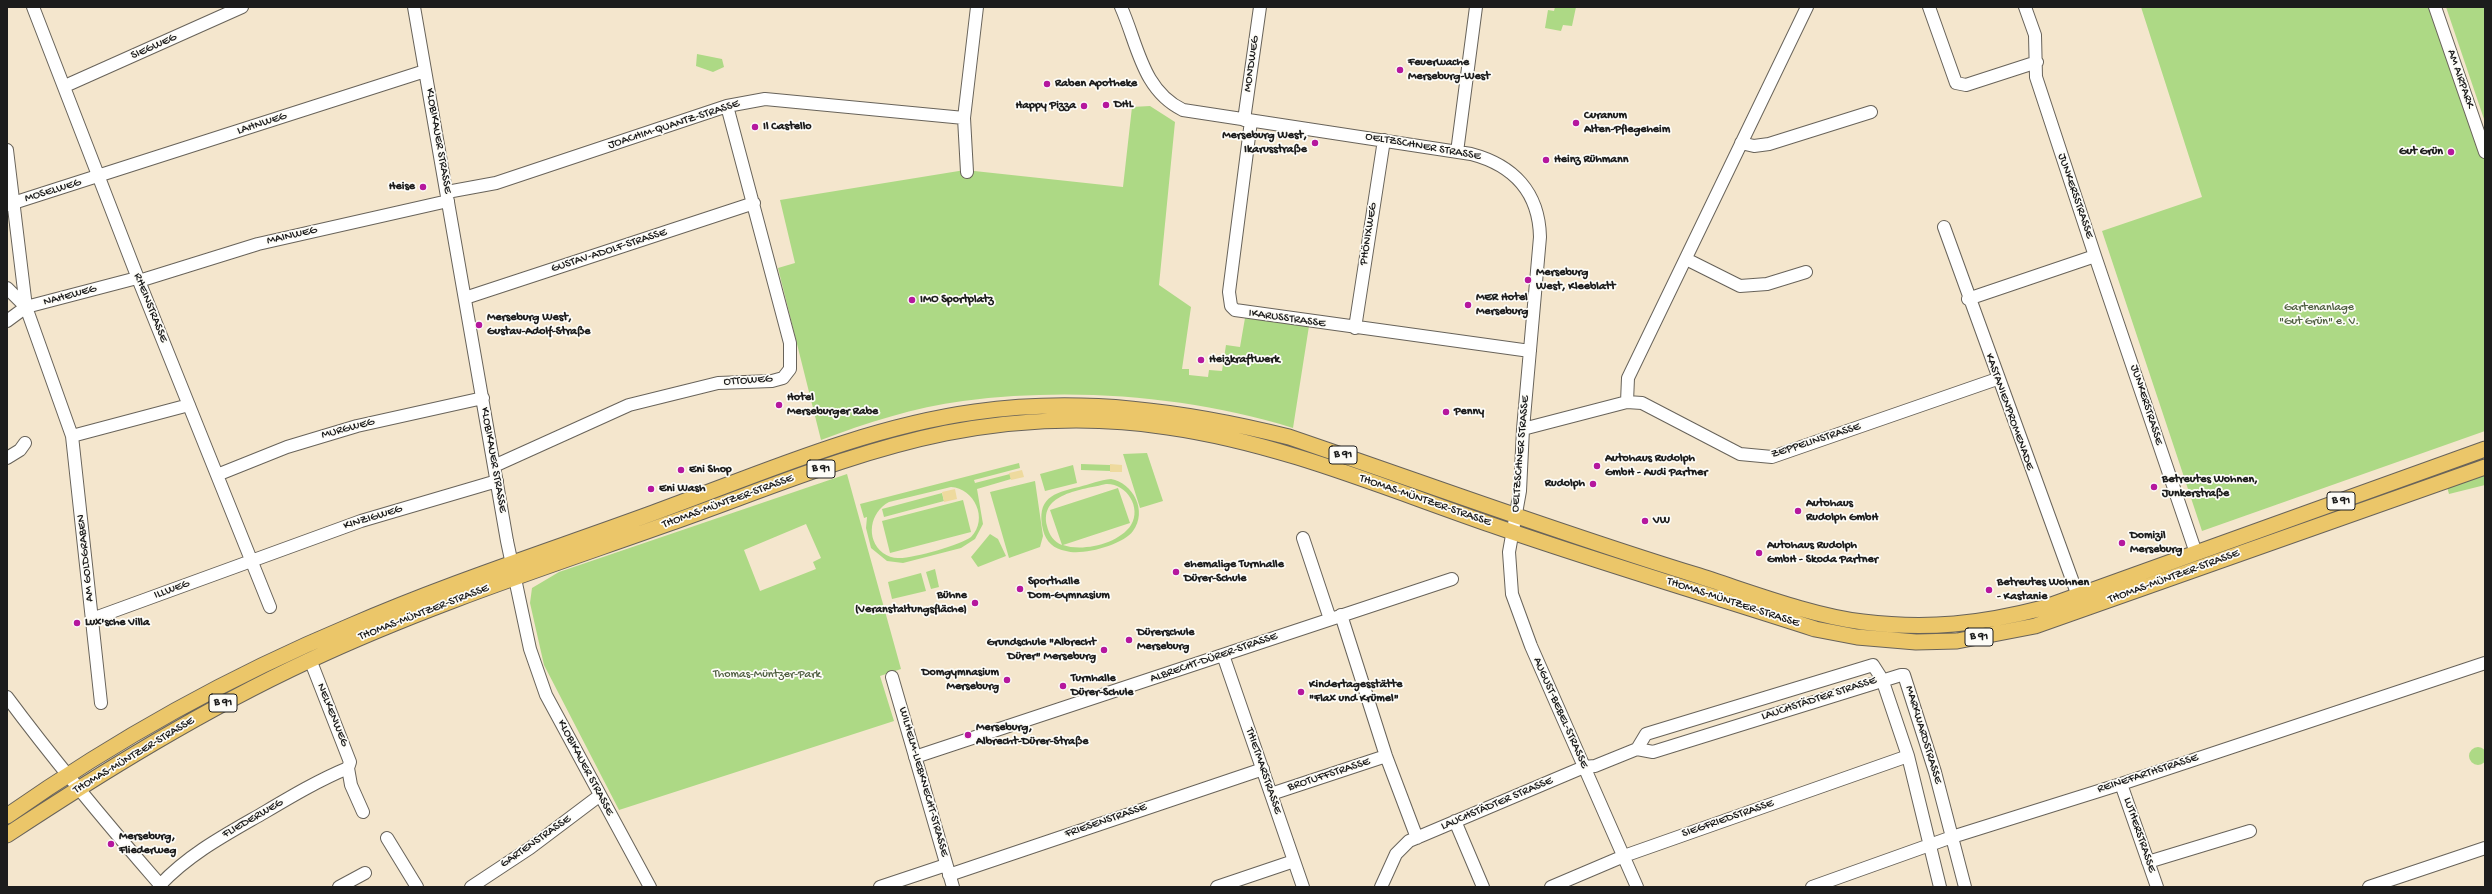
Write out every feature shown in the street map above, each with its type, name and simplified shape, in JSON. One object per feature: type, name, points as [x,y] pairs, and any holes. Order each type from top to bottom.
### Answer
[{"type":"main road","name":"THOMAS-MÜNTZER-STRASSE","points":[[7,816],[67,776],[142,730],[216,690],[302,647],[404,603],[512,562],[814,455],[911,424],[976,412],[1022,407],[1107,405],[1166,412],[1229,422],[1289,437],[1670,567],[1814,611],[1861,622],[1907,626],[1964,624],[2013,615],[2078,596],[2485,449]]},
{"type":"main road","name":"THOMAS-MÜNTZER-STRASSE","points":[[7,835],[79,788],[212,709],[310,660],[375,632],[516,578],[818,470],[943,434],[1023,423],[1105,421],[1168,427],[1285,452],[1512,532],[1815,628],[1857,637],[1892,640],[1956,641],[2035,626],[2485,466]]},
{"type":"street","name":"RHEINSTRASSE","points":[[33,7],[65,86],[138,279],[270,607]]},
{"type":"street","name":"SIEGWEG","points":[[65,86],[242,7]]},
{"type":"street","name":"KLOBIKAUER STRASSE","points":[[414,7],[494,466],[512,562],[537,672],[599,796],[647,886]]},
{"type":"street","points":[[967,172],[964,118],[977,7]]},
{"type":"street","name":"OELTZSCHNER STRASSE","points":[[1121,7],[1144,70],[1159,93],[1170,103],[1190,112],[1384,140],[1484,157],[1507,169],[1528,192],[1536,208],[1540,237],[1522,429],[1522,472],[1512,532]]},
{"type":"street","name":"MONDWEG","points":[[1248,121],[1260,7]]},
{"type":"street","points":[[1457,152],[1476,7]]},
{"type":"street","points":[[1627,402],[1628,378],[1807,7]]},
{"type":"street","points":[[1929,7],[1956,83],[1966,85],[2037,62]]},
{"type":"street","name":"JUNKERSSTRASSE","points":[[2025,7],[2035,35],[2037,62],[2036,77],[2095,256]]},
{"type":"street","name":"AM AIRPARK","points":[[2435,7],[2485,152]]},
{"type":"street","name":"LAHNWEG","points":[[99,177],[425,71]]},
{"type":"street","name":"JOACHIM-QUANTZ-STRASSE","points":[[447,196],[496,183],[727,106],[766,99],[964,118]]},
{"type":"street","name":"OTTOWEG","points":[[494,466],[629,405],[718,383],[762,383],[782,378],[790,369],[790,343],[727,106]]},
{"type":"street","points":[[1742,143],[1754,146],[1769,144],[1871,112]]},
{"type":"street","name":"IKARUSSTRASSE","points":[[1248,121],[1230,284],[1230,306],[1242,312],[1530,351]]},
{"type":"street","name":"PHÖNIXWEG","points":[[1355,328],[1384,140]]},
{"type":"street","name":"AM GOLDGRABEN","points":[[7,150],[10,204],[26,307],[72,436],[101,703]]},
{"type":"street","name":"MOSELWEG","points":[[10,204],[99,177]]},
{"type":"street","name":"MAINWEG","points":[[138,279],[258,244],[447,196]]},
{"type":"street","name":"GUSTAV-ADOLF-STRASSE","points":[[465,298],[754,204]]},
{"type":"street","name":"KASTANIENPROMENADE","points":[[1944,227],[1997,379],[2078,596]]},
{"type":"street","points":[[1968,298],[2095,256]]},
{"type":"street","name":"JUNKERSTRASSE","points":[[2095,256],[2196,553]]},
{"type":"street","points":[[1686,259],[1740,286],[1767,284],[1806,272]]},
{"type":"street","name":"NAHEWEG","points":[[7,321],[26,307],[138,279]]},
{"type":"street","points":[[7,288],[26,307]]},
{"type":"street","name":"ZEPPELINSTRASSE","points":[[1522,429],[1627,402],[1648,406],[1740,454],[1772,457],[1997,379]]},
{"type":"street","name":"MURGWEG","points":[[217,475],[287,447],[357,426],[483,398]]},
{"type":"street","points":[[72,436],[189,405]]},
{"type":"street","points":[[7,458],[20,450],[25,443]]},
{"type":"street","name":"KINZIGWEG","points":[[250,559],[361,521],[497,481]]},
{"type":"street","name":"AUGUST-BEBEL-STRASSE","points":[[1512,532],[1508,565],[1516,607],[1530,646],[1637,887]]},
{"type":"street","points":[[1303,538],[1336,617]]},
{"type":"street","name":"ILLWEG","points":[[92,619],[250,559]]},
{"type":"street","name":"ALBRECHT-DÜRER-STRASSE","points":[[914,758],[1452,579]]},
{"type":"street","name":"BROTUFFSTRASSE","points":[[1336,617],[1417,838]]},
{"type":"street","name":"THIETMARSTRASSE","points":[[1223,655],[1303,887]]},
{"type":"street","name":"REINEFARTHSTRASSE","points":[[1812,887],[1952,837],[2121,784],[2485,663]]},
{"type":"street","name":"LAUCHSTÄDTER STRASSE","points":[[1381,887],[1396,854],[1404,845],[1455,821],[1584,767],[1595,766],[1637,748],[1646,734],[1873,665],[1882,679],[1653,752],[1637,748]]},
{"type":"street","name":"NELKENWEG","points":[[312,667],[349,765],[351,785],[363,812]]},
{"type":"street","name":"MARKWARDSTRASSE","points":[[1940,887],[1908,756],[1882,679],[1904,675],[1935,772],[1965,887]]},
{"type":"street","name":"WILHELM-LIEBKNECHT-STRASSE","points":[[892,677],[914,758],[953,887]]},
{"type":"street","points":[[7,697],[67,776],[79,788],[161,886]]},
{"type":"street","name":"BROTUFFSTRASSE","points":[[1272,794],[1386,756]]},
{"type":"street","name":"SIEGFRIEDSTRASSE","points":[[1550,887],[1624,856],[1908,756]]},
{"type":"street","name":"FLIEDERWEG","points":[[161,886],[178,866],[197,851],[314,783],[349,765]]},
{"type":"street","name":"FRIESENSTRASSE","points":[[880,887],[948,870],[1263,769]]},
{"type":"street","name":"LUTHERSTRASSE","points":[[2121,784],[2157,887]]},
{"type":"street","name":"GARTENSTRASSE","points":[[471,887],[530,848],[599,796]]},
{"type":"street","points":[[1455,821],[1482,887]]},
{"type":"street","points":[[2148,862],[2250,831]]},
{"type":"street","points":[[387,838],[417,887]]},
{"type":"street","points":[[2369,887],[2485,848]]},
{"type":"street","points":[[1217,887],[1294,861]]},
{"type":"street","points":[[339,887],[365,873]]},
{"type":"green space","points":[[1555,7],[1576,7],[1572,26],[1563,25],[1561,31],[1545,28],[1548,10],[1554,11]]},
{"type":"green space","name":"Gartenanlage \"Gut Grün\" e. V.","points":[[2141,7],[2441,7],[2485,138],[2485,431],[2202,531],[2102,231],[2202,197]]},
{"type":"green space","points":[[2446,7],[2485,7],[2485,122]]},
{"type":"green space","points":[[697,54],[722,59],[724,67],[713,72],[696,66]]},
{"type":"green space","points":[[1150,106],[1175,122],[1159,285],[1191,307],[1182,369],[1189,369],[1189,375],[1208,377],[1209,370],[1222,371],[1226,345],[1240,347],[1245,318],[1309,326],[1293,428],[1213,408],[1171,402],[1130,397],[1046,395],[963,401],[927,407],[873,422],[821,440],[778,268],[795,263],[780,200],[965,170],[1123,187],[1132,107]]},
{"type":"green space","points":[[1147,453],[1163,501],[1140,508],[1123,454]]},
{"type":"green space","points":[[2485,459],[2485,485],[2449,494],[2444,476]]},
{"type":"green space","points":[[1019,463],[1020,468],[974,480],[975,483],[1010,474],[1011,479],[977,489],[983,524],[975,539],[961,548],[903,563],[887,561],[871,548],[866,528],[867,517],[864,518],[860,504]],"holes":[[[951,487],[959,489],[972,499],[979,514],[979,522],[971,537],[957,544],[924,554],[904,558],[888,556],[877,547],[872,533],[872,526],[874,519],[883,506],[889,502]]]},
{"type":"green space","points":[[1081,464],[1110,465],[1110,471],[1081,470]]},
{"type":"green space","points":[[1073,465],[1077,483],[1045,491],[1040,474]]},
{"type":"green space","name":"Thomas-Müntzer-Park","points":[[847,474],[901,669],[880,676],[894,721],[619,810],[544,665],[530,603],[532,588],[559,572]],"holes":[[[806,524],[821,558],[813,562],[816,569],[760,591],[744,550]]]},
{"type":"green space","points":[[1111,479],[1126,486],[1136,499],[1139,515],[1133,531],[1121,541],[1092,551],[1073,552],[1054,547],[1046,538],[1043,530],[1041,519],[1044,504],[1054,495],[1061,492]],"holes":[[[1106,484],[1120,487],[1126,492],[1130,497],[1135,511],[1131,525],[1125,532],[1109,542],[1100,545],[1080,548],[1063,545],[1130,523],[1118,488],[1050,510],[1062,545],[1054,540],[1047,526],[1046,515],[1049,506],[1064,495],[1075,491]]]},
{"type":"green space","points":[[1035,481],[1043,536],[1040,547],[1009,558],[990,492]]},
{"type":"green space","points":[[942,493],[944,501],[884,517],[882,509]]},
{"type":"green space","points":[[963,500],[971,532],[890,553],[882,521]]},
{"type":"green space","points":[[990,534],[998,539],[1006,556],[978,567],[971,557]]},
{"type":"green space","points":[[935,569],[939,587],[931,589],[926,572]]},
{"type":"green space","points":[[921,573],[926,591],[892,599],[888,582]]},
{"type":"green space","points":[[2478,747],[2484,750],[2487,756],[2484,762],[2478,765],[2472,762],[2469,756],[2472,750]]},
{"type":"sand","points":[[1110,464],[1122,465],[1122,472],[1110,472]]},
{"type":"sand","points":[[1022,470],[1024,477],[1011,480],[1009,473]]},
{"type":"sand","points":[[955,489],[957,499],[944,502],[942,492]]},
{"type":"place","name":"Feuerwache Merseburg-West","points":[[1400,70]]},
{"type":"place","name":"Raben Apotheke","points":[[1047,84]]},
{"type":"place","name":"DHL","points":[[1106,105]]},
{"type":"place","name":"Happy Pizza","points":[[1084,106]]},
{"type":"place","name":"Curanum Alten-Pflegeheim","points":[[1576,123]]},
{"type":"place","name":"Il Castello","points":[[755,127]]},
{"type":"place","name":"Merseburg West, Ikarusstraße","points":[[1315,143]]},
{"type":"place","name":"Gut Grün","points":[[2451,152]]},
{"type":"place","name":"Heinz Rühmann","points":[[1546,160]]},
{"type":"place","name":"Heise","points":[[423,187]]},
{"type":"place","name":"Merseburg West, Kleeblatt","points":[[1528,280]]},
{"type":"place","name":"IMO Sportplatz","points":[[912,300]]},
{"type":"place","name":"MER Hotel Merseburg","points":[[1468,305]]},
{"type":"place","name":"Merseburg West, Gustav-Adolf-Straße","points":[[479,325]]},
{"type":"place","name":"Heizkraftwerk","points":[[1201,360]]},
{"type":"place","name":"Hotel Merseburger Rabe","points":[[779,405]]},
{"type":"place","name":"Penny","points":[[1446,412]]},
{"type":"place","name":"Autohaus Rudolph GmbH - Audi Partner","points":[[1597,466]]},
{"type":"place","name":"Eni Shop","points":[[681,470]]},
{"type":"place","name":"Rudolph","points":[[1593,484]]},
{"type":"place","name":"Betreutes Wohnen, Junkerstraße","points":[[2154,487]]},
{"type":"place","name":"Eni Wash","points":[[651,489]]},
{"type":"place","name":"Autohaus Rudolph GmbH","points":[[1798,511]]},
{"type":"place","name":"VW","points":[[1645,521]]},
{"type":"place","name":"Domizil Merseburg","points":[[2122,543]]},
{"type":"place","name":"Autohaus Rudolph GmbH - Skoda Partner","points":[[1759,553]]},
{"type":"place","name":"ehemalige Turnhalle Dürer-Schule","points":[[1176,572]]},
{"type":"place","name":"Sporthalle Dom-Gymnasium","points":[[1020,589]]},
{"type":"place","name":"Betreutes Wohnen - Kastanie","points":[[1989,590]]},
{"type":"place","name":"Bühne (Veranstaltungsfläche)","points":[[975,603]]},
{"type":"place","name":"Lux'sche Villa","points":[[77,623]]},
{"type":"place","name":"Dürerschule Merseburg","points":[[1129,640]]},
{"type":"place","name":"Grundschule \"Albrecht Dürer\" Merseburg","points":[[1104,650]]},
{"type":"place","name":"Domgymnasium Merseburg","points":[[1007,680]]},
{"type":"place","name":"Turnhalle Dürer-Schule","points":[[1063,686]]},
{"type":"place","name":"Kindertagesstätte \"Flax und Krümel\"","points":[[1301,692]]},
{"type":"place","name":"Merseburg, Albrecht-Dürer-Straße","points":[[968,735]]},
{"type":"place","name":"Merseburg, Fliederweg","points":[[111,844]]}]
